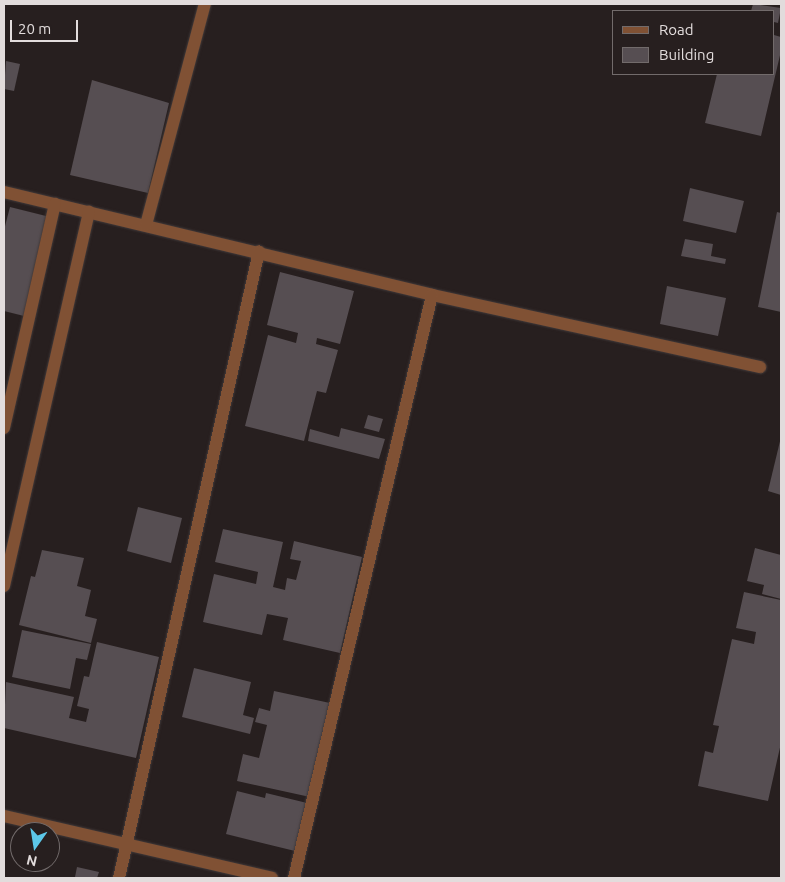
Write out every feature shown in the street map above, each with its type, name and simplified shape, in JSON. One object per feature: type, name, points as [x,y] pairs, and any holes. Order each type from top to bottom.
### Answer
[{"type":"street","points":[[146,225],[205,4]]},
{"type":"street","points":[[4,192],[259,251],[432,295],[760,367]]},
{"type":"street","points":[[4,428],[55,204]]},
{"type":"street","points":[[4,586],[89,212]]},
{"type":"street","points":[[119,878],[259,251]]},
{"type":"street","points":[[294,878],[432,295]]},
{"type":"street","points":[[4,816],[272,878]]},
{"type":"building","points":[[753,4],[781,8],[778,23],[775,22],[775,10],[751,10]]},
{"type":"building","points":[[775,35],[781,37],[781,51],[761,136],[705,123],[717,75],[775,75]]},
{"type":"building","points":[[6,61],[20,64],[14,91],[4,89]]},
{"type":"building","points":[[92,80],[169,103],[148,193],[70,175]]},
{"type":"building","points":[[690,188],[744,201],[736,233],[683,221]]},
{"type":"building","points":[[10,207],[50,217],[28,317],[4,311],[4,230]]},
{"type":"building","points":[[777,212],[781,213],[781,312],[758,307]]},
{"type":"building","points":[[685,239],[713,244],[711,256],[726,259],[725,264],[681,256]]},
{"type":"building","points":[[280,272],[354,291],[340,344],[317,338],[316,344],[338,350],[326,393],[317,391],[304,441],[245,426],[268,335],[296,343],[298,333],[267,325]]},
{"type":"building","points":[[667,286],[726,298],[718,336],[660,324]]},
{"type":"building","points":[[368,415],[383,419],[379,432],[364,428]]},
{"type":"building","points":[[341,428],[385,439],[379,459],[308,441],[310,429],[339,437]]},
{"type":"building","points":[[781,437],[781,495],[768,491]]},
{"type":"building","points":[[138,507],[182,518],[171,563],[127,551]]},
{"type":"building","points":[[223,529],[283,542],[273,587],[285,590],[287,578],[296,580],[301,561],[290,559],[294,541],[362,557],[340,653],[283,640],[288,618],[267,614],[262,635],[203,622],[214,574],[256,584],[258,572],[215,562]]},
{"type":"building","points":[[755,548],[781,555],[781,599],[762,594],[764,585],[747,581]]},
{"type":"building","points":[[42,550],[84,558],[77,586],[91,590],[85,616],[97,619],[91,643],[19,625],[31,576],[35,577]]},
{"type":"building","points":[[744,592],[781,600],[781,743],[768,801],[698,786],[705,751],[713,753],[719,726],[713,725],[732,639],[754,644],[756,632],[736,628]]},
{"type":"building","points":[[22,630],[91,644],[87,660],[76,658],[70,689],[12,677]]},
{"type":"building","points":[[97,642],[159,657],[136,758],[4,728],[6,682],[74,697],[69,718],[86,722],[89,709],[77,706],[84,676],[89,677]]},
{"type":"building","points":[[194,668],[251,682],[243,715],[254,718],[250,734],[182,717]]},
{"type":"building","points":[[274,691],[330,703],[310,797],[237,781],[243,754],[259,758],[267,725],[255,722],[259,708],[270,711]]},
{"type":"building","points":[[237,791],[265,798],[266,793],[307,803],[295,851],[226,834]]},
{"type":"building","points":[[77,867],[99,872],[97,878],[75,877]]}]
